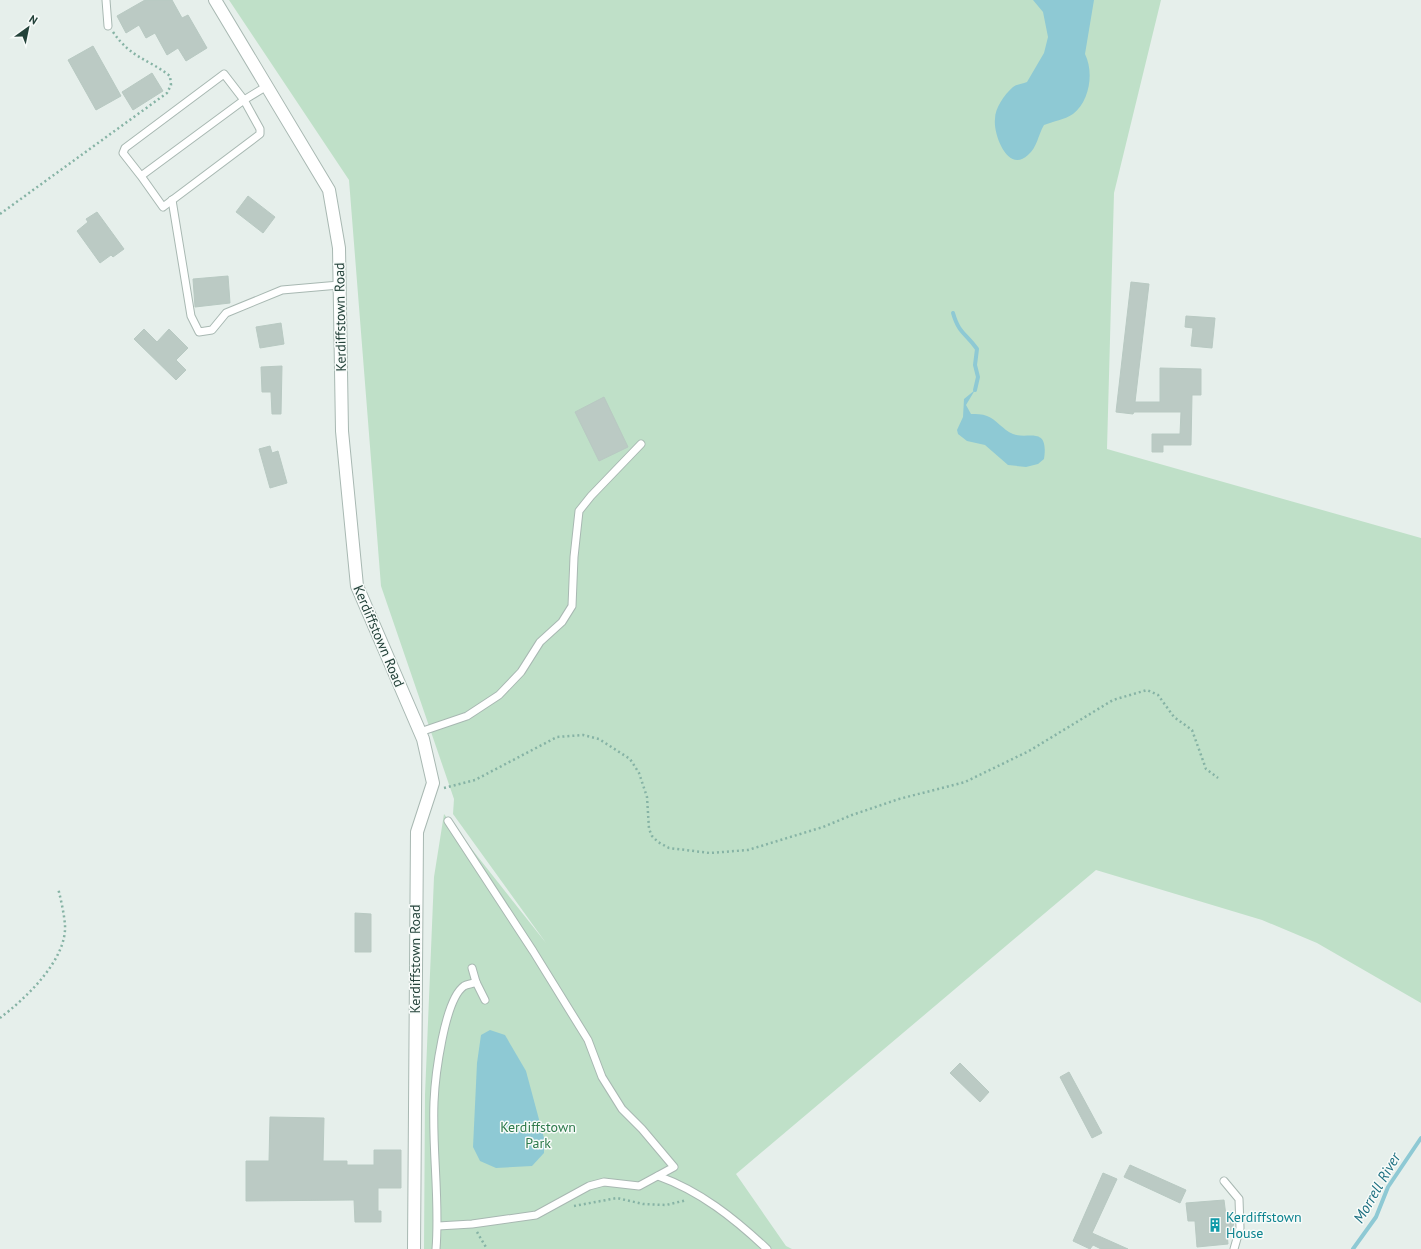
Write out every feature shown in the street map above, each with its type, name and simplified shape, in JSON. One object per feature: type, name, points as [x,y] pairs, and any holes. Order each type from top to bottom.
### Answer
[{"type":"street","name":"Kerdiffstown Road","points":[[215,0],[329,190],[339,248],[342,431],[357,586],[420,732],[433,783],[417,832],[414,1249]]},
{"type":"lane","points":[[106,0],[108,26]]},
{"type":"lane","points":[[224,74],[244,100],[260,129],[260,134],[163,207],[140,176],[123,154],[125,148],[224,74]]},
{"type":"lane","points":[[140,176],[244,100],[267,86]]},
{"type":"lane","points":[[172,200],[191,316],[198,332],[212,330],[226,313],[282,290],[340,285]]},
{"type":"lane","points":[[420,732],[467,716],[499,695],[522,672],[540,642],[562,622],[572,606],[574,557],[579,511],[591,496],[641,444]]},
{"type":"lane","points":[[438,1226],[472,1224],[536,1215],[589,1186],[604,1182],[639,1186],[674,1167],[642,1129],[622,1109],[602,1076],[588,1040],[533,951],[448,821]]},
{"type":"lane","points":[[472,968],[476,982],[485,1000]]},
{"type":"lane","points":[[436,1249],[438,1226],[434,1102],[442,1041],[452,1002],[464,986],[476,982]]},
{"type":"lane","points":[[658,1176],[680,1184],[698,1195],[746,1230],[767,1249]]},
{"type":"lane","points":[[1224,1181],[1239,1198],[1240,1228],[1234,1249]]},
{"type":"path","points":[[0,214],[167,93],[171,85],[170,76],[156,66],[143,61],[126,49],[108,26]]},
{"type":"path","points":[[430,792],[475,780],[557,737],[583,735],[599,739],[630,759],[639,773],[648,797],[649,829],[652,836],[658,842],[669,848],[710,853],[748,850],[823,827],[852,814],[965,782],[1028,751],[1113,700],[1147,690],[1158,694],[1174,717],[1192,730],[1206,769],[1218,778]]},
{"type":"path","points":[[0,1018],[38,984],[56,960],[63,944],[65,926],[58,888]]},
{"type":"path","points":[[549,1209],[553,1211],[617,1198],[643,1204],[666,1205],[685,1201],[698,1195]]},
{"type":"path","points":[[472,1224],[487,1249]]},
{"type":"green space","name":"Kerdiffstown Park","points":[[229,0],[1161,0],[1114,193],[1107,449],[1421,538],[1421,1003],[1317,943],[1262,920],[1096,870],[736,1174],[786,1246],[792,1249],[424,1249],[425,1095],[434,877],[444,814],[546,943],[453,814],[454,799],[381,586],[349,180]]},
{"type":"water","points":[[1033,0],[1094,0],[1085,54],[1088,61],[1090,77],[1089,86],[1083,102],[1073,114],[1044,125],[1031,152],[1021,160],[1014,160],[1003,150],[999,142],[996,134],[995,115],[1003,98],[1010,90],[1016,85],[1027,82],[1044,53],[1048,37],[1043,12]]},
{"type":"water","points":[[975,390],[966,405],[971,414],[990,417],[1013,434],[1036,436],[1040,438],[1045,448],[1044,459],[1038,464],[1026,467],[1008,465],[985,445],[967,441],[958,434],[957,430],[963,417],[964,399]]},
{"type":"water","points":[[490,1030],[505,1035],[526,1071],[544,1138],[544,1153],[532,1166],[496,1168],[480,1161],[473,1147],[477,1063],[481,1035]]},
{"type":"building","points":[[145,0],[172,0],[182,18],[188,15],[207,48],[186,61],[178,48],[167,55],[155,33],[146,38],[139,25],[126,33],[117,16]]},
{"type":"building","points":[[93,46],[121,96],[96,110],[68,60]]},
{"type":"building","points":[[152,73],[163,91],[133,110],[122,92]]},
{"type":"building","points":[[248,196],[275,217],[263,233],[236,212]]},
{"type":"building","points":[[97,212],[124,249],[113,257],[111,255],[100,263],[77,231],[88,222],[86,219]]},
{"type":"building","points":[[228,276],[230,303],[195,307],[193,279]]},
{"type":"building","points":[[1131,282],[1149,284],[1135,402],[1160,402],[1160,368],[1201,369],[1201,395],[1192,395],[1191,445],[1163,445],[1163,452],[1152,452],[1152,434],[1180,434],[1181,412],[1134,412],[1133,414],[1116,412]]},
{"type":"building","points":[[1186,316],[1215,318],[1212,348],[1191,346],[1193,328],[1185,327]]},
{"type":"building","points":[[281,323],[284,344],[260,348],[256,327]]},
{"type":"building","points":[[144,329],[157,342],[169,329],[188,348],[176,360],[186,370],[176,380],[134,339]]},
{"type":"building","points":[[282,366],[281,414],[272,414],[271,392],[262,392],[261,367]]},
{"type":"building","points":[[604,397],[628,447],[599,461],[575,412]]},
{"type":"building","points":[[270,446],[272,453],[278,451],[287,483],[270,488],[259,449]]},
{"type":"building","points":[[355,913],[371,914],[371,952],[355,952]]},
{"type":"building","points":[[960,1063],[989,1092],[980,1102],[950,1073]]},
{"type":"building","points":[[1069,1072],[1102,1133],[1092,1138],[1060,1077]]},
{"type":"building","points":[[270,1117],[324,1118],[323,1161],[347,1161],[347,1165],[374,1165],[374,1150],[401,1150],[401,1188],[378,1188],[378,1211],[381,1211],[381,1222],[355,1222],[354,1200],[246,1201],[246,1161],[269,1161]]},
{"type":"building","points":[[1130,1165],[1186,1190],[1180,1203],[1124,1177]]},
{"type":"building","points":[[1103,1173],[1117,1179],[1092,1233],[1128,1249],[1101,1249],[1093,1245],[1090,1249],[1073,1241]]},
{"type":"building","name":"Kerdiffstown House","points":[[1224,1200],[1226,1216],[1234,1223],[1232,1229],[1227,1233],[1228,1244],[1197,1247],[1195,1221],[1188,1221],[1186,1203]]},
{"type":"waterway","points":[[953,313],[960,329],[977,349],[975,365],[978,377],[975,390]]},
{"type":"waterway","name":"Morrell River","points":[[1353,1249],[1376,1217],[1388,1187],[1421,1138]]},
{"type":"place","name":"Kerdiffstown House","points":[[1215,1225]]}]
